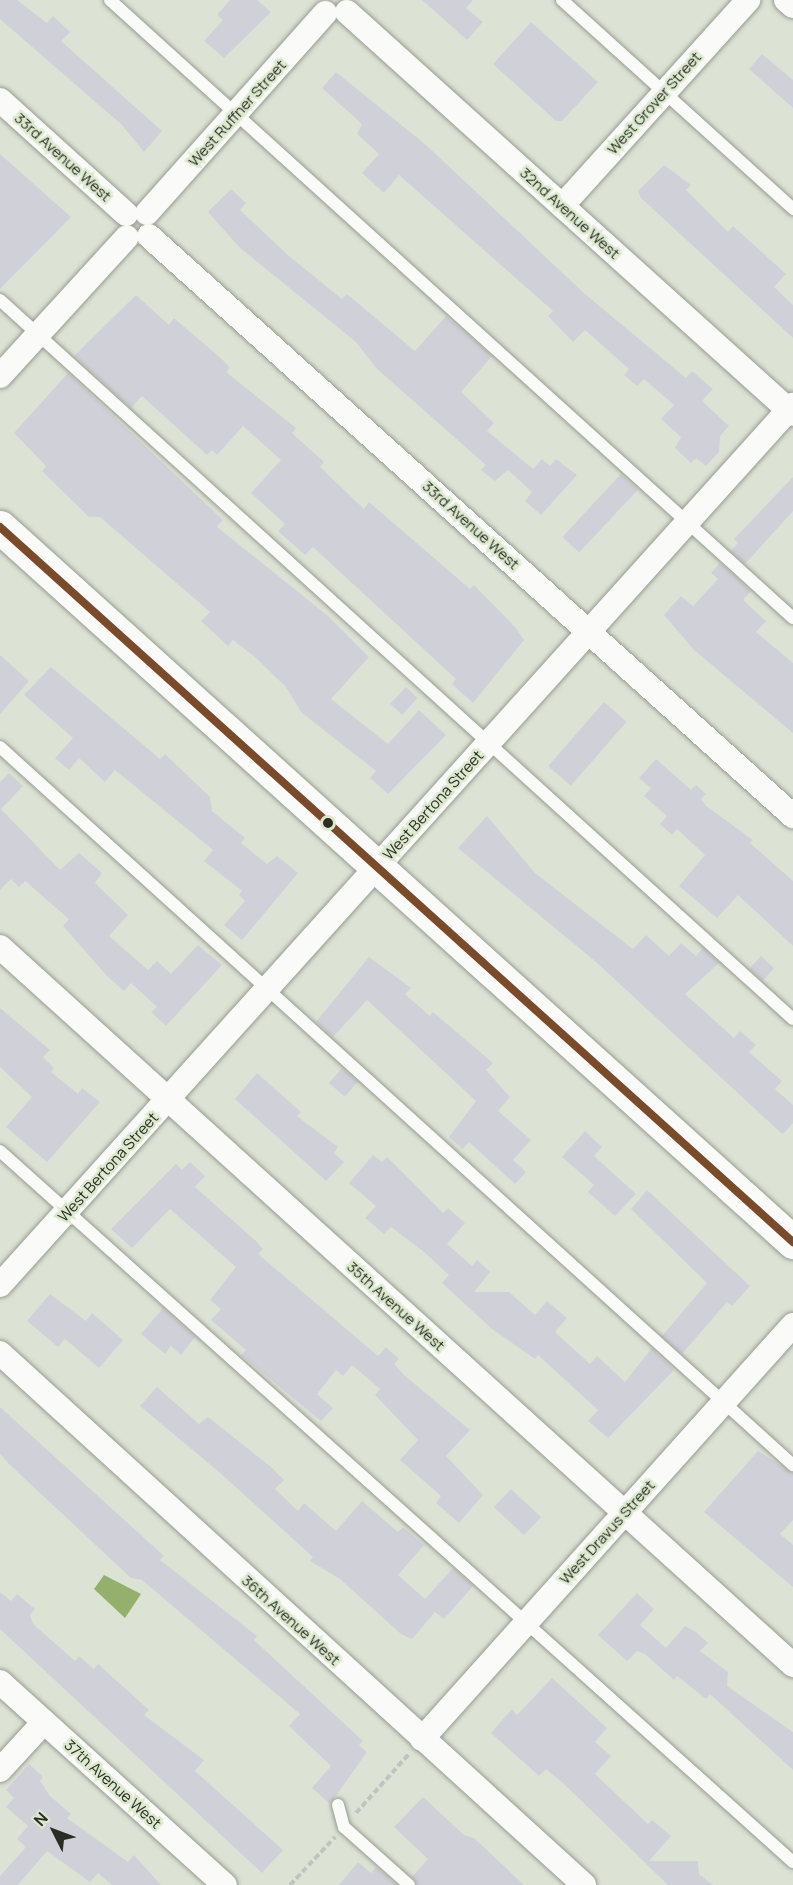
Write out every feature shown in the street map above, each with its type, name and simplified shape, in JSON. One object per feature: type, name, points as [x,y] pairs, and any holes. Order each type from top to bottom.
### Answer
[{"type":"street","name":"West Grover Street","points":[[562,206],[747,0]]},
{"type":"street","points":[[786,0],[793,6]]},
{"type":"street","name":"West Ruffner Street","points":[[0,376],[336,6]]},
{"type":"street","name":"32nd Avenue West","points":[[336,6],[791,410]]},
{"type":"street","name":"33rd Avenue West","points":[[0,100],[793,816]]},
{"type":"street","name":"West Bertona Street","points":[[0,1285],[687,522],[791,410]]},
{"type":"street","points":[[0,526],[793,1242]]},
{"type":"street","name":"35th Avenue West","points":[[0,947],[793,1665]]},
{"type":"street","name":"West Dravus Street","points":[[416,1746],[793,1325]]},
{"type":"street","name":"36th Avenue West","points":[[0,1353],[416,1746],[584,1885]]},
{"type":"street","name":"37th Avenue West","points":[[0,1682],[225,1885]]},
{"type":"street","points":[[0,1770],[44,1722]]},
{"type":"lane","points":[[111,0],[793,618]]},
{"type":"lane","points":[[562,0],[793,209]]},
{"type":"lane","points":[[0,300],[488,745],[793,1019]]},
{"type":"lane","points":[[0,747],[793,1465]]},
{"type":"lane","points":[[0,1151],[67,1213],[529,1621],[793,1862]]},
{"type":"lane","points":[[338,1805],[344,1827],[409,1885]]},
{"type":"path","points":[[367,1801],[416,1746]]},
{"type":"path","points":[[290,1885],[333,1839]]},
{"type":"shaded area","points":[[104,1575],[141,1594],[125,1618],[94,1589]]},
{"type":"building","points":[[0,0],[17,0],[47,23],[53,16],[70,32],[61,41],[162,131],[144,152],[122,125],[0,19]]},
{"type":"building","points":[[230,0],[257,0],[271,12],[224,58],[204,41],[223,20],[217,15]]},
{"type":"building","points":[[422,0],[473,0],[466,8],[483,22],[467,40]]},
{"type":"building","points":[[531,22],[598,82],[562,121],[556,121],[493,64]]},
{"type":"building","points":[[762,54],[793,80],[793,108],[749,69]]},
{"type":"building","points":[[336,72],[426,145],[585,294],[686,378],[692,371],[713,389],[702,401],[729,426],[720,436],[719,452],[706,466],[696,458],[691,463],[675,448],[681,437],[661,419],[674,405],[644,379],[637,386],[624,375],[629,369],[585,330],[573,342],[548,316],[553,311],[399,175],[384,193],[362,173],[379,154],[357,134],[362,124],[322,88]]},
{"type":"building","points":[[0,154],[71,217],[0,289]]},
{"type":"building","points":[[664,165],[691,185],[686,190],[728,232],[733,226],[786,274],[774,287],[793,305],[793,338],[641,198],[638,191]]},
{"type":"building","points":[[231,189],[246,203],[240,210],[289,256],[342,299],[347,294],[415,351],[446,316],[492,356],[461,392],[494,423],[487,431],[533,469],[542,459],[550,466],[556,459],[577,475],[541,515],[525,501],[532,492],[508,470],[495,481],[481,470],[486,465],[377,369],[356,342],[239,247],[208,212]]},
{"type":"building","points":[[136,295],[169,325],[174,318],[224,361],[230,368],[226,372],[296,428],[292,433],[324,462],[320,467],[364,509],[369,502],[470,589],[474,585],[516,628],[524,640],[473,703],[452,684],[456,679],[313,547],[305,555],[278,531],[285,524],[251,493],[281,460],[243,426],[217,455],[212,450],[207,455],[142,396],[131,408],[74,356]]},
{"type":"building","points":[[68,373],[223,520],[217,527],[327,615],[369,657],[331,699],[388,744],[419,710],[446,735],[388,794],[370,778],[376,771],[301,712],[286,687],[255,657],[233,640],[228,646],[201,621],[210,612],[100,517],[89,517],[42,471],[46,466],[14,433]]},
{"type":"building","points":[[621,474],[638,490],[579,553],[562,537]]},
{"type":"building","points":[[793,477],[793,511],[745,564],[731,551],[738,543],[734,539]]},
{"type":"building","points":[[720,563],[751,591],[743,600],[766,621],[756,632],[793,663],[793,733],[694,650],[664,615],[681,596],[693,606],[718,579],[711,573]]},
{"type":"building","points":[[0,655],[29,681],[0,714]]},
{"type":"building","points":[[51,667],[160,759],[165,754],[210,797],[212,811],[245,838],[241,843],[267,864],[277,856],[298,873],[242,940],[224,925],[245,901],[239,895],[242,891],[204,861],[213,850],[115,770],[105,782],[79,758],[69,770],[55,758],[73,738],[24,695]]},
{"type":"building","points":[[406,687],[418,698],[402,715],[390,704]]},
{"type":"building","points":[[604,702],[627,722],[571,786],[548,766]]},
{"type":"building","points":[[656,759],[691,790],[696,785],[706,794],[701,799],[706,806],[753,840],[750,843],[793,881],[793,946],[738,895],[717,918],[679,886],[705,855],[677,829],[672,835],[660,824],[667,816],[644,796],[651,788],[639,778]]},
{"type":"building","points":[[9,773],[23,786],[1,809],[60,870],[79,853],[102,873],[95,883],[128,915],[109,936],[148,970],[157,961],[171,974],[198,945],[222,965],[166,1026],[151,1012],[157,1007],[131,983],[124,991],[107,976],[63,926],[69,919],[25,881],[19,887],[11,879],[0,890],[0,782]]},
{"type":"building","points":[[487,816],[535,873],[633,949],[646,935],[669,956],[681,943],[696,956],[703,948],[719,963],[685,994],[734,1038],[740,1031],[756,1045],[749,1052],[782,1081],[775,1089],[793,1105],[793,1123],[785,1132],[782,1134],[596,962],[458,848]]},
{"type":"building","points":[[761,956],[774,968],[763,981],[749,968]]},
{"type":"building","points":[[369,957],[411,988],[405,994],[430,1016],[433,1012],[493,1063],[486,1070],[510,1097],[498,1111],[531,1140],[513,1160],[526,1172],[515,1184],[469,1142],[463,1149],[449,1137],[476,1101],[367,1000],[333,1037],[316,1022]]},
{"type":"building","points":[[0,1008],[50,1050],[43,1057],[54,1068],[51,1072],[78,1094],[82,1088],[100,1102],[47,1162],[6,1127],[32,1097],[0,1067]]},
{"type":"building","points":[[342,1068],[358,1082],[345,1097],[329,1083]]},
{"type":"building","points":[[257,1073],[301,1112],[297,1116],[338,1147],[334,1153],[344,1162],[326,1181],[235,1099]]},
{"type":"building","points":[[585,1131],[602,1147],[594,1156],[636,1194],[615,1216],[588,1192],[594,1185],[562,1157]]},
{"type":"building","points":[[373,1155],[382,1162],[387,1157],[443,1213],[448,1208],[465,1223],[447,1244],[472,1266],[477,1260],[490,1272],[474,1292],[509,1292],[535,1315],[547,1301],[567,1318],[555,1332],[590,1364],[597,1356],[625,1382],[652,1348],[674,1370],[608,1438],[588,1421],[598,1410],[538,1355],[535,1359],[492,1329],[442,1283],[449,1275],[424,1252],[391,1227],[384,1234],[365,1218],[376,1206],[349,1183]]},
{"type":"building","points":[[190,1162],[205,1176],[195,1187],[256,1241],[263,1249],[258,1254],[378,1356],[386,1347],[399,1359],[394,1364],[404,1375],[470,1430],[446,1456],[483,1495],[459,1523],[436,1503],[441,1496],[400,1460],[418,1440],[375,1395],[380,1389],[352,1365],[343,1376],[336,1370],[317,1394],[333,1408],[321,1421],[241,1355],[246,1350],[211,1320],[221,1309],[210,1300],[236,1267],[170,1209],[132,1248],[111,1229],[176,1164],[182,1170]]},
{"type":"building","points":[[647,1190],[750,1286],[732,1306],[727,1302],[682,1354],[662,1336],[707,1283],[631,1209]]},
{"type":"building","points":[[50,1294],[86,1321],[92,1313],[123,1340],[99,1368],[65,1339],[58,1347],[27,1321]]},
{"type":"building","points":[[163,1308],[195,1337],[181,1355],[171,1346],[165,1354],[141,1334]]},
{"type":"building","points":[[157,1387],[199,1424],[208,1417],[271,1467],[284,1480],[275,1489],[298,1511],[304,1503],[336,1531],[362,1501],[398,1532],[403,1527],[424,1545],[398,1575],[425,1599],[453,1568],[473,1586],[444,1619],[435,1612],[412,1639],[401,1634],[340,1579],[310,1561],[313,1557],[219,1472],[140,1406]]},
{"type":"building","points":[[0,1407],[164,1556],[160,1560],[257,1636],[254,1640],[363,1741],[359,1745],[367,1752],[330,1804],[312,1788],[331,1766],[289,1726],[300,1714],[142,1580],[131,1578],[9,1464],[0,1454]]},
{"type":"building","points":[[758,1451],[793,1473],[793,1520],[780,1534],[793,1545],[793,1587],[704,1512]]},
{"type":"building","points":[[511,1489],[541,1517],[524,1535],[494,1507]]},
{"type":"building","points":[[0,1592],[11,1601],[17,1594],[35,1609],[30,1615],[33,1624],[75,1661],[79,1656],[94,1669],[98,1664],[149,1710],[144,1715],[204,1760],[195,1771],[283,1850],[262,1873],[0,1629]]},
{"type":"building","points":[[637,1593],[654,1609],[640,1625],[666,1648],[685,1626],[696,1632],[708,1643],[700,1651],[728,1672],[727,1686],[793,1732],[793,1770],[710,1694],[706,1699],[677,1676],[674,1680],[645,1654],[637,1651],[627,1661],[598,1635]]},
{"type":"building","points":[[552,1678],[607,1728],[595,1742],[611,1756],[595,1774],[648,1824],[652,1820],[671,1836],[649,1861],[698,1861],[699,1874],[713,1885],[668,1885],[564,1784],[546,1769],[539,1776],[491,1733],[512,1709],[517,1715]]},
{"type":"building","points":[[29,1764],[43,1777],[40,1781],[50,1796],[71,1814],[67,1818],[128,1862],[134,1855],[161,1885],[112,1885],[98,1873],[90,1882],[47,1851],[18,1885],[0,1885],[0,1876],[26,1847],[17,1839],[28,1826],[6,1807],[14,1798],[6,1790]]},
{"type":"building","points":[[423,1797],[464,1835],[474,1838],[524,1885],[417,1885],[412,1877],[428,1859],[394,1827]]},
{"type":"building","points":[[358,1862],[371,1873],[376,1867],[397,1885],[339,1885]]},
{"type":"transit line","points":[[0,527],[793,1242]]}]
